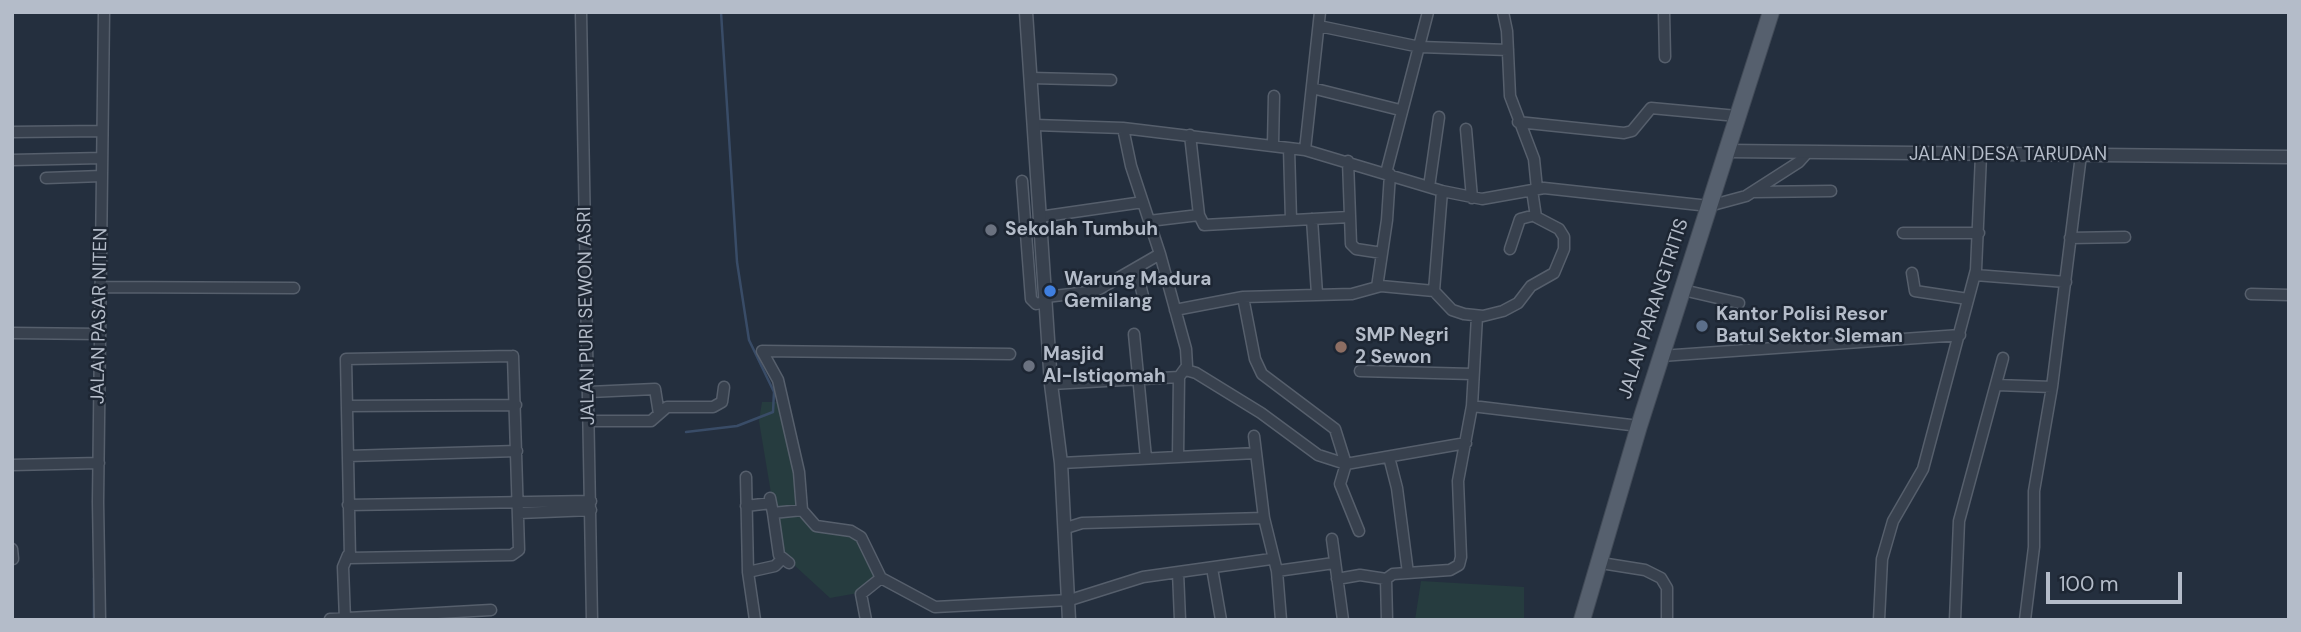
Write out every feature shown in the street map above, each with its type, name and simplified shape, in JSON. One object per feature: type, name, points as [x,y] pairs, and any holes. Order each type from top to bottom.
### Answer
[{"type":"main road","name":"JALAN PARANGTRITIS","points":[[1582,620],[1601,563],[1639,426],[1771,12]]},
{"type":"street","name":"JALAN PASAR NITEN","points":[[100,620],[104,12]]},
{"type":"street","name":"JALAN PURI SEWON ASRI","points":[[581,12],[592,620]]},
{"type":"street","points":[[1026,12],[1051,384],[1066,528],[1069,620]]},
{"type":"street","points":[[1304,150],[1320,12]]},
{"type":"street","points":[[1377,287],[1388,174],[1400,110],[1429,12]]},
{"type":"street","points":[[1503,12],[1510,96],[1534,159],[1535,215]]},
{"type":"street","points":[[1664,12],[1665,57]]},
{"type":"street","points":[[1319,26],[1420,47],[1507,50]]},
{"type":"street","points":[[1031,78],[1111,80]]},
{"type":"street","points":[[1312,88],[1400,110]]},
{"type":"street","points":[[1273,145],[1274,96]]},
{"type":"street","points":[[1518,122],[1624,133],[1632,131],[1651,108],[1737,116]]},
{"type":"street","points":[[1429,187],[1439,117]]},
{"type":"street","points":[[1035,125],[1123,128],[1304,150],[1472,198],[1496,197],[1535,189],[1709,206],[1752,192],[1799,162],[1807,153]]},
{"type":"street","points":[[1123,128],[1186,349],[1182,374],[1178,456]]},
{"type":"street","points":[[1466,129],[1472,198]]},
{"type":"street","points":[[12,132],[102,131]]},
{"type":"street","points":[[1190,135],[1199,215],[1206,226],[1349,217]]},
{"type":"street","points":[[1289,148],[1291,220]]},
{"type":"street","name":"JALAN DESA TARUDAN","points":[[1727,151],[2289,157]]},
{"type":"street","points":[[1879,620],[1878,597],[1886,546],[1893,522],[1923,469],[1975,275],[1981,155]]},
{"type":"street","points":[[2025,620],[2034,547],[2034,491],[2052,387],[2081,155]]},
{"type":"street","points":[[12,160],[102,158]]},
{"type":"street","points":[[1348,161],[1352,247],[1382,253]]},
{"type":"street","points":[[46,178],[102,176]]},
{"type":"street","points":[[1022,181],[1031,301],[1036,304],[1046,299],[1096,291],[1160,254]]},
{"type":"street","points":[[1434,291],[1442,191]]},
{"type":"street","points":[[1752,192],[1831,191]]},
{"type":"street","points":[[1039,217],[1143,202]]},
{"type":"street","points":[[1149,221],[1199,215]]},
{"type":"street","points":[[1175,310],[1243,297],[1352,294],[1377,287],[1434,291],[1452,310],[1477,316],[1515,306],[1528,288],[1547,280],[1557,268],[1564,248],[1563,234],[1535,215],[1520,219],[1510,249]]},
{"type":"street","points":[[1312,219],[1317,293]]},
{"type":"street","points":[[1902,233],[1979,233]]},
{"type":"street","points":[[2070,238],[2125,237]]},
{"type":"street","points":[[1026,255],[1041,253]]},
{"type":"street","points":[[1136,268],[1145,304]]},
{"type":"street","points":[[1912,274],[1915,290],[1968,299]]},
{"type":"street","points":[[1975,275],[2066,282]]},
{"type":"street","points":[[101,286],[294,288]]},
{"type":"street","points":[[1683,290],[1739,303]]},
{"type":"street","points":[[2251,294],[2289,295]]},
{"type":"street","points":[[1243,297],[1255,359],[1262,374],[1330,423],[1339,437],[1346,464],[1340,484],[1359,531]]},
{"type":"street","points":[[1337,579],[1360,575],[1387,579],[1393,574],[1450,570],[1460,562],[1458,481],[1472,406],[1477,316]]},
{"type":"street","points":[[12,333],[100,334]]},
{"type":"street","points":[[1134,334],[1146,458]]},
{"type":"street","points":[[1661,356],[1960,335]]},
{"type":"street","points":[[1010,354],[762,351],[778,380],[799,472],[802,510],[816,526],[851,531],[861,537],[881,578],[935,607],[1070,600],[1096,594],[1130,579],[1272,559]]},
{"type":"street","points":[[345,619],[343,567],[348,555],[348,358],[513,356],[521,547],[512,555],[352,559],[348,555]]},
{"type":"street","points":[[1955,620],[1959,521],[2003,358]]},
{"type":"street","points":[[1360,371],[1472,374]]},
{"type":"street","points":[[1051,384],[1137,381],[1196,373],[1261,413],[1318,455],[1346,464],[1466,443]]},
{"type":"street","points":[[1997,385],[2052,387]]},
{"type":"street","points":[[590,422],[651,421],[667,407],[719,405],[723,399],[724,387]]},
{"type":"street","points":[[589,392],[656,389],[659,414]]},
{"type":"street","points":[[347,406],[516,405]]},
{"type":"street","points":[[1472,406],[1639,426]]},
{"type":"street","points":[[1254,436],[1264,518],[1277,571],[1282,620]]},
{"type":"street","points":[[348,456],[517,452]]},
{"type":"street","points":[[1061,463],[1256,453]]},
{"type":"street","points":[[1389,457],[1397,488],[1408,573]]},
{"type":"street","points":[[12,465],[99,463]]},
{"type":"street","points":[[746,477],[748,572],[755,620]]},
{"type":"street","points":[[348,505],[519,508],[591,505]]},
{"type":"street","points":[[746,506],[771,505],[802,510]]},
{"type":"street","points":[[748,572],[769,568],[783,561],[779,555],[771,505]]},
{"type":"street","points":[[1066,528],[1082,523],[1264,518]]},
{"type":"street","points":[[1332,539],[1343,620]]},
{"type":"street","points":[[1277,571],[1335,562]]},
{"type":"street","points":[[1601,563],[1645,570],[1661,578],[1667,588],[1667,620]]},
{"type":"street","points":[[1212,568],[1221,620]]},
{"type":"street","points":[[1178,572],[1180,620]]},
{"type":"street","points":[[866,620],[861,594],[881,578]]},
{"type":"street","points":[[1387,579],[1387,620]]},
{"type":"street","points":[[958,606],[959,620]]},
{"type":"street","points":[[330,619],[459,616],[491,610]]},
{"type":"green space","points":[[762,402],[781,402],[813,528],[847,532],[859,540],[875,580],[858,593],[830,598],[781,553],[759,421]]},
{"type":"green space","points":[[1421,581],[1524,587],[1524,620],[1415,620]]},
{"type":"waterway","points":[[686,432],[737,426],[773,412],[774,392],[749,340],[737,262],[721,12]]},
{"type":"waterway","points":[[94,578],[94,620]]},
{"type":"place","name":"Sekolah Tumbuh","points":[[991,230]]},
{"type":"place","name":"Warung Madura Gemilang","points":[[1050,291]]},
{"type":"place","name":"Kantor Polisi Resor Batul Sektor Sleman","points":[[1702,326]]},
{"type":"place","name":"SMP Negri 2 Sewon","points":[[1341,347]]},
{"type":"place","name":"Masjid Al-Istiqomah","points":[[1029,366]]}]
